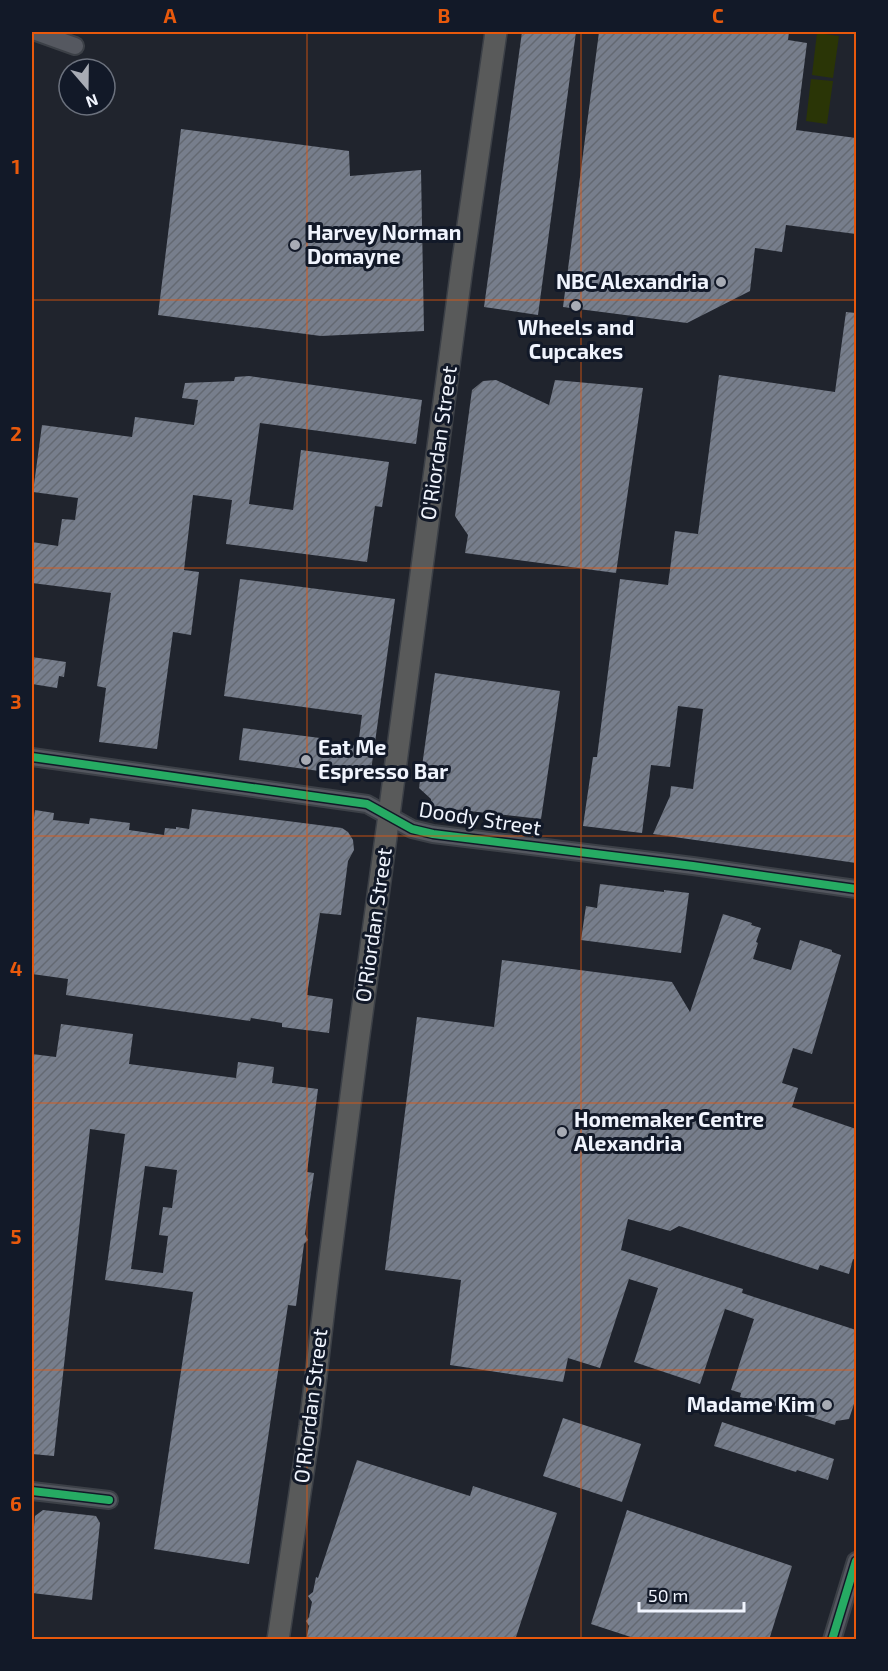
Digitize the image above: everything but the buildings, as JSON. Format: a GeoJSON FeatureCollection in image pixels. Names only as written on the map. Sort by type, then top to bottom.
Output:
{"type":"FeatureCollection","features":[{"type":"Feature","properties":{"kind":"main road","name":"O'Riordan Street"},"geometry":{"type":"LineString","coordinates":[[278,1640],[310,1426],[336,1208],[462,267],[496,32]]}},
{"type":"Feature","properties":{"kind":"street"},"geometry":{"type":"LineString","coordinates":[[36,32],[75,46]]}},
{"type":"Feature","properties":{"kind":"street","name":"Doody Street"},"geometry":{"type":"LineString","coordinates":[[32,757],[367,804],[412,829],[433,834],[856,889]]}},
{"type":"Feature","properties":{"kind":"street"},"geometry":{"type":"LineString","coordinates":[[32,1491],[109,1500]]}},
{"type":"Feature","properties":{"kind":"street"},"geometry":{"type":"LineString","coordinates":[[832,1640],[856,1561]]}},
{"type":"Feature","properties":{"kind":"green space"},"geometry":{"type":"Polygon","coordinates":[[[817,33],[839,36],[833,78],[812,75],[817,33]]]}},
{"type":"Feature","properties":{"kind":"green space"},"geometry":{"type":"Polygon","coordinates":[[[811,79],[833,81],[827,124],[806,121],[811,79]]]}},
{"type":"Feature","properties":{"kind":"cycle path"},"geometry":{"type":"LineString","coordinates":[[32,757],[367,804],[412,829],[433,834],[856,889]]}},
{"type":"Feature","properties":{"kind":"cycle path"},"geometry":{"type":"LineString","coordinates":[[32,1491],[109,1500]]}},
{"type":"Feature","properties":{"kind":"cycle path"},"geometry":{"type":"LineString","coordinates":[[832,1640],[856,1561]]}},
{"type":"Feature","properties":{"kind":"place","name":"Harvey Norman Domayne"},"geometry":{"type":"Point","coordinates":[295,245]}},
{"type":"Feature","properties":{"kind":"place","name":"NBC Alexandria"},"geometry":{"type":"Point","coordinates":[721,282]}},
{"type":"Feature","properties":{"kind":"place","name":"Wheels and Cupcakes"},"geometry":{"type":"Point","coordinates":[576,306]}},
{"type":"Feature","properties":{"kind":"place","name":"Eat Me Espresso Bar"},"geometry":{"type":"Point","coordinates":[306,760]}},
{"type":"Feature","properties":{"kind":"place","name":"Homemaker Centre Alexandria"},"geometry":{"type":"Point","coordinates":[562,1132]}},
{"type":"Feature","properties":{"kind":"place","name":"Madame Kim"},"geometry":{"type":"Point","coordinates":[827,1405]}}]}
